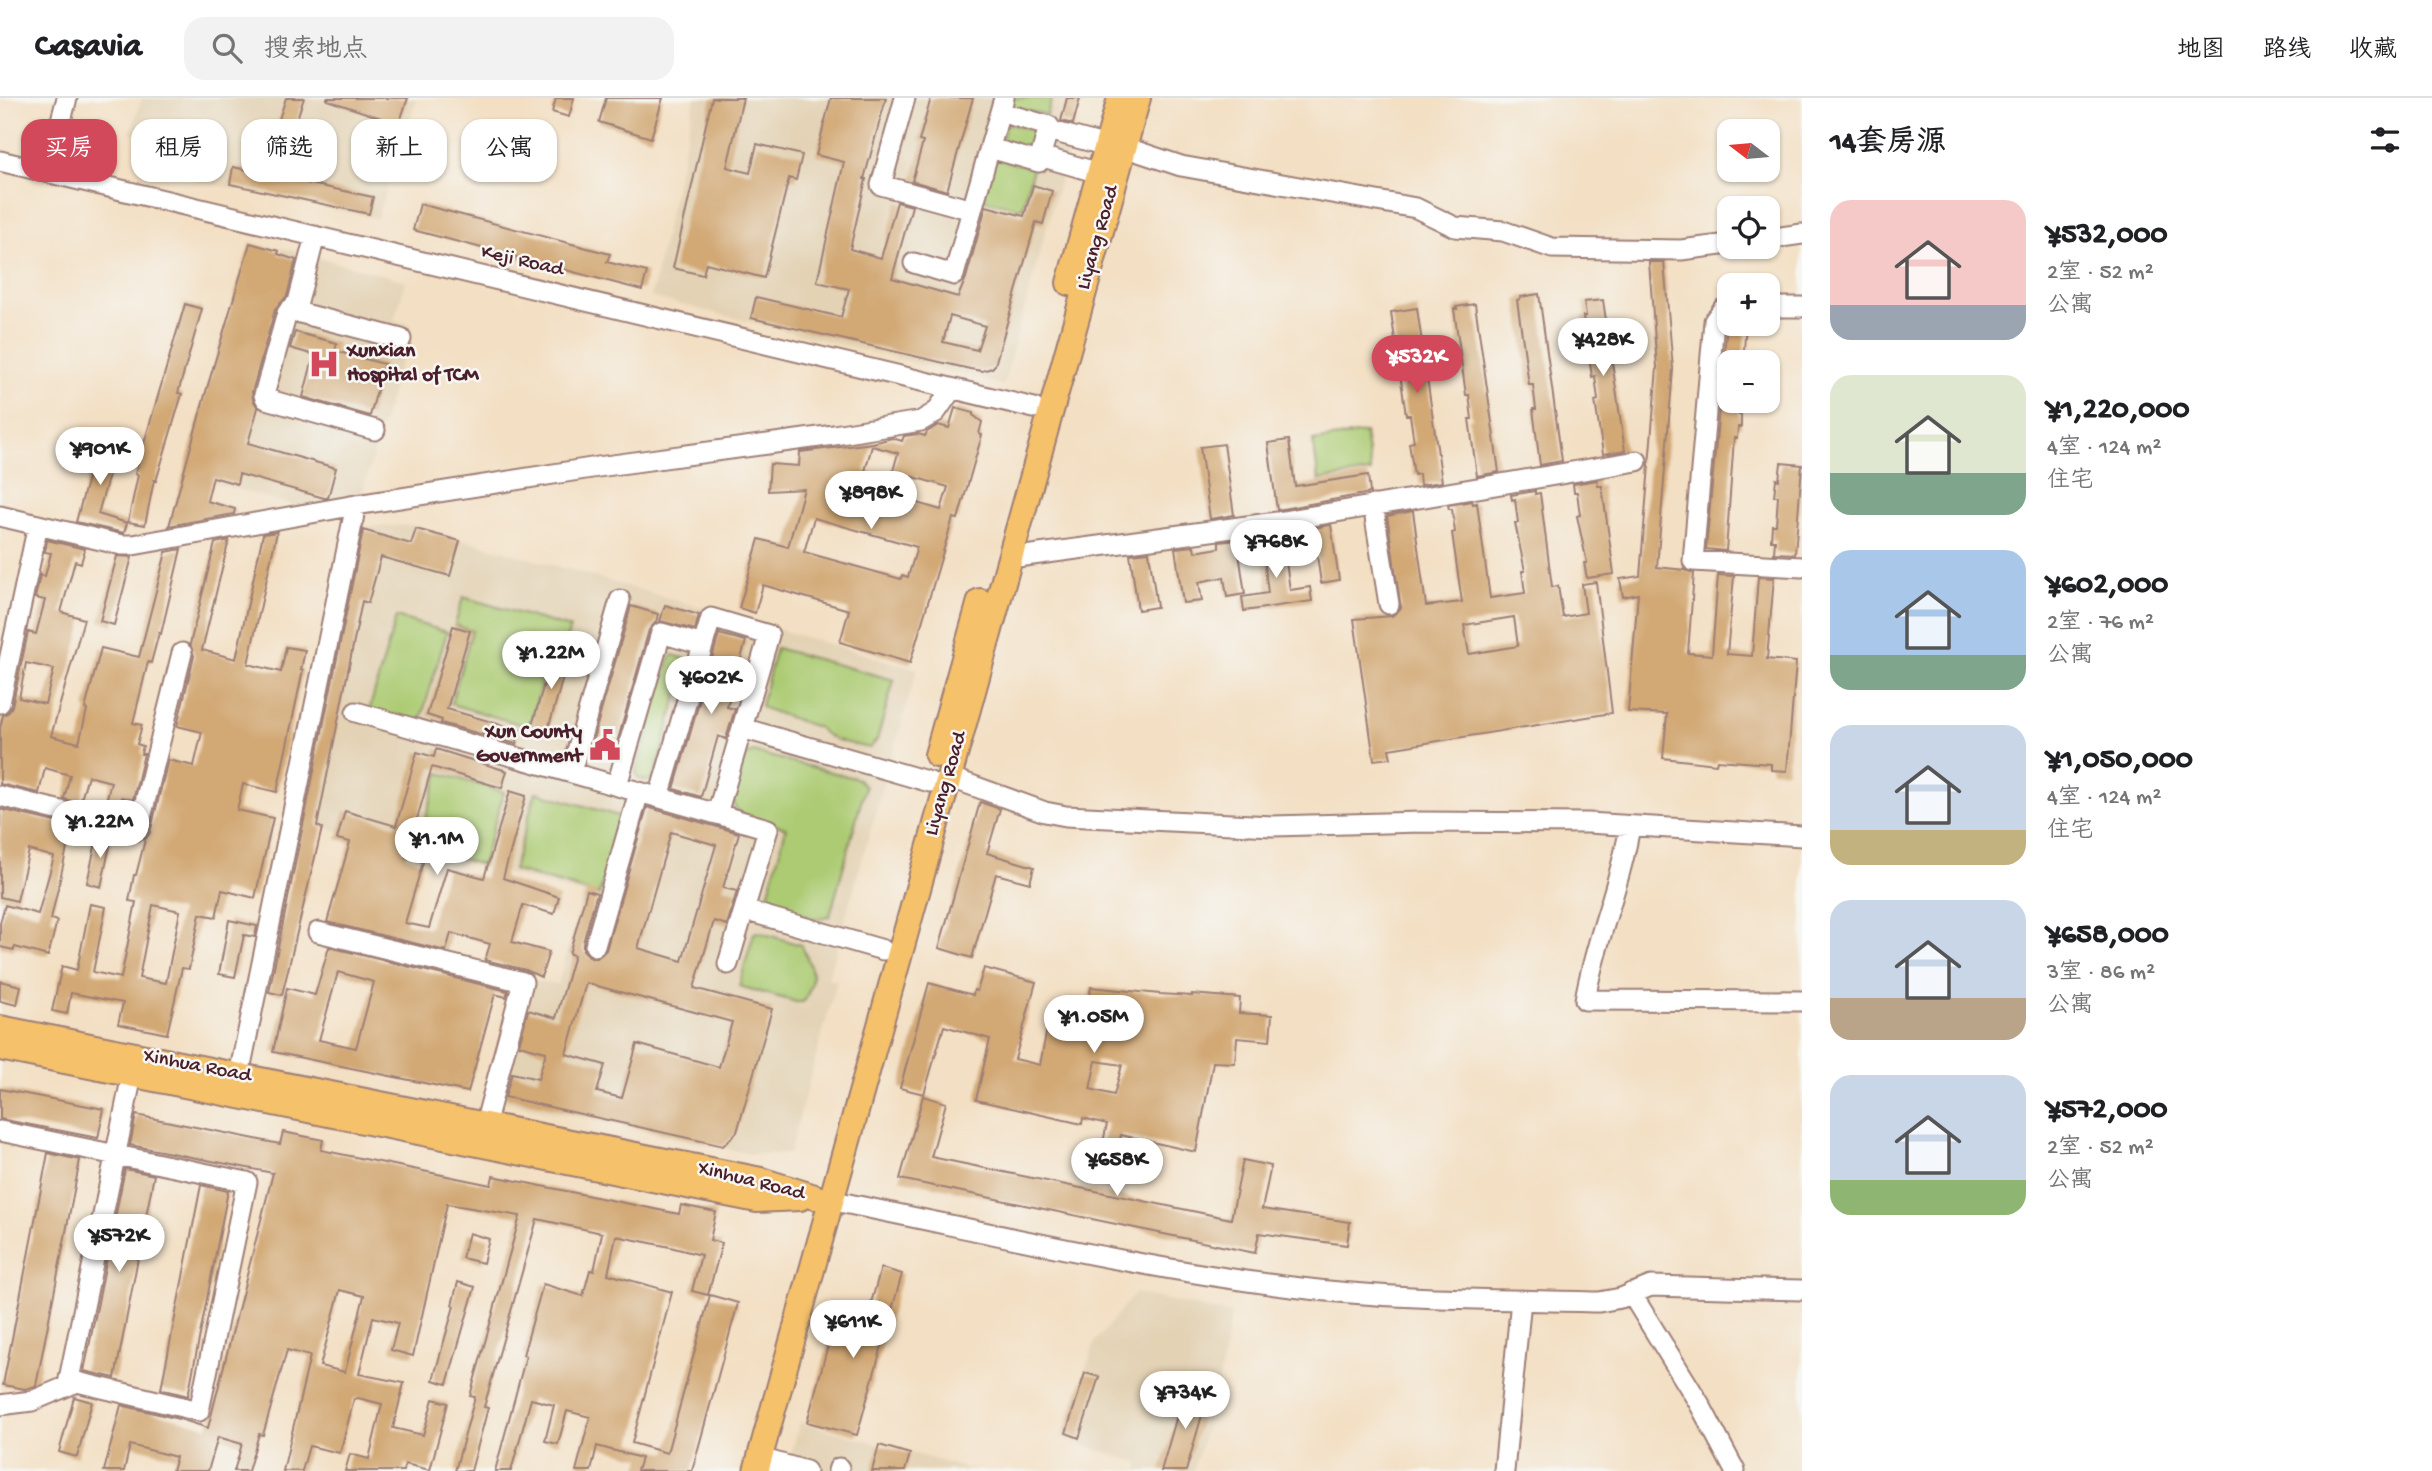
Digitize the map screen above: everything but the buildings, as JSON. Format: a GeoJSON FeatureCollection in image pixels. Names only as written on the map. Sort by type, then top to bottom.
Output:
{"type":"FeatureCollection","features":[{"type":"Feature","properties":{"kind":"main road","name":"Liyang Road"},"geometry":{"type":"LineString","coordinates":[[758,1465],[883,950],[1010,558],[1115,147],[1120,98]]}},
{"type":"Feature","properties":{"kind":"main road","name":"Liyang Road"},"geometry":{"type":"LineString","coordinates":[[739,1471],[823,1199],[939,780],[1034,408],[1100,173],[1138,98]]}},
{"type":"Feature","properties":{"kind":"main road","name":"Xinhua Road"},"geometry":{"type":"LineString","coordinates":[[0,1028],[761,1180],[823,1199]]}},
{"type":"Feature","properties":{"kind":"main road","name":"Xinhua Road"},"geometry":{"type":"LineString","coordinates":[[0,1048],[757,1200],[823,1199]]}},
{"type":"Feature","properties":{"kind":"street"},"geometry":{"type":"LineString","coordinates":[[61,119],[66,98]]}},
{"type":"Feature","properties":{"kind":"street"},"geometry":{"type":"LineString","coordinates":[[905,98],[881,185],[972,210]]}},
{"type":"Feature","properties":{"kind":"street"},"geometry":{"type":"LineString","coordinates":[[914,263],[954,275],[1001,105],[1049,126],[1039,162],[990,148]]}},
{"type":"Feature","properties":{"kind":"street"},"geometry":{"type":"LineString","coordinates":[[1048,130],[1181,166],[1416,208],[1455,227],[1503,231],[1552,248],[1681,250],[1717,246]]}},
{"type":"Feature","properties":{"kind":"street"},"geometry":{"type":"LineString","coordinates":[[1040,156],[1100,173]]}},
{"type":"Feature","properties":{"kind":"street","name":"Keji Road"},"geometry":{"type":"LineString","coordinates":[[0,161],[21,166]]}},
{"type":"Feature","properties":{"kind":"street","name":"Keji Road"},"geometry":{"type":"LineString","coordinates":[[89,182],[1034,408]]}},
{"type":"Feature","properties":{"kind":"street"},"geometry":{"type":"LineString","coordinates":[[1780,237],[1802,234]]}},
{"type":"Feature","properties":{"kind":"street"},"geometry":{"type":"LineString","coordinates":[[315,236],[298,302],[289,310],[264,395],[267,399],[374,430]]}},
{"type":"Feature","properties":{"kind":"street"},"geometry":{"type":"LineString","coordinates":[[1780,307],[1802,307]]}},
{"type":"Feature","properties":{"kind":"street"},"geometry":{"type":"LineString","coordinates":[[289,310],[401,339]]}},
{"type":"Feature","properties":{"kind":"street"},"geometry":{"type":"LineString","coordinates":[[1717,317],[1714,321],[1693,561],[1802,567]]}},
{"type":"Feature","properties":{"kind":"street"},"geometry":{"type":"LineString","coordinates":[[0,516],[122,545],[133,545],[356,505],[921,421],[936,412],[952,388]]}},
{"type":"Feature","properties":{"kind":"street"},"geometry":{"type":"LineString","coordinates":[[1010,558],[1277,522],[1637,461]]}},
{"type":"Feature","properties":{"kind":"street"},"geometry":{"type":"LineString","coordinates":[[239,1075],[356,505]]}},
{"type":"Feature","properties":{"kind":"street"},"geometry":{"type":"LineString","coordinates":[[1373,505],[1389,604]]}},
{"type":"Feature","properties":{"kind":"street"},"geometry":{"type":"LineString","coordinates":[[0,703],[38,525]]}},
{"type":"Feature","properties":{"kind":"street"},"geometry":{"type":"LineString","coordinates":[[571,772],[620,600]]}},
{"type":"Feature","properties":{"kind":"street"},"geometry":{"type":"LineString","coordinates":[[659,797],[710,618],[769,635],[717,814]]}},
{"type":"Feature","properties":{"kind":"street"},"geometry":{"type":"LineString","coordinates":[[617,785],[661,633],[703,645]]}},
{"type":"Feature","properties":{"kind":"street"},"geometry":{"type":"LineString","coordinates":[[0,796],[138,830],[182,653]]}},
{"type":"Feature","properties":{"kind":"street"},"geometry":{"type":"LineString","coordinates":[[356,712],[768,829],[728,964]]}},
{"type":"Feature","properties":{"kind":"street"},"geometry":{"type":"LineString","coordinates":[[742,728],[1066,816],[1273,825],[1588,823],[1802,836]]}},
{"type":"Feature","properties":{"kind":"street"},"geometry":{"type":"LineString","coordinates":[[594,946],[639,792]]}},
{"type":"Feature","properties":{"kind":"street"},"geometry":{"type":"LineString","coordinates":[[1630,825],[1623,863],[1591,965],[1585,1000],[1802,1002]]}},
{"type":"Feature","properties":{"kind":"street"},"geometry":{"type":"LineString","coordinates":[[744,910],[883,950]]}},
{"type":"Feature","properties":{"kind":"street"},"geometry":{"type":"LineString","coordinates":[[318,932],[523,982],[485,1125]]}},
{"type":"Feature","properties":{"kind":"street"},"geometry":{"type":"LineString","coordinates":[[68,1384],[132,1075]]}},
{"type":"Feature","properties":{"kind":"street"},"geometry":{"type":"LineString","coordinates":[[0,1131],[247,1182],[199,1411],[77,1381],[32,1401],[0,1405]]}},
{"type":"Feature","properties":{"kind":"street"},"geometry":{"type":"LineString","coordinates":[[823,1199],[1139,1262],[1289,1287],[1410,1298],[1599,1302],[1622,1298],[1651,1286],[1802,1290]]}},
{"type":"Feature","properties":{"kind":"street"},"geometry":{"type":"LineString","coordinates":[[1631,1293],[1699,1404],[1735,1471]]}},
{"type":"Feature","properties":{"kind":"street"},"geometry":{"type":"LineString","coordinates":[[1504,1471],[1521,1300]]}},
{"type":"Feature","properties":{"kind":"street"},"geometry":{"type":"LineString","coordinates":[[758,1465],[806,1471]]}},
{"type":"Feature","properties":{"kind":"shaded area"},"geometry":{"type":"Polygon","coordinates":[[[142,98],[417,98],[410,119],[351,119],[351,182],[389,182],[377,218],[201,182],[227,182],[227,119],[135,119],[142,98]]]}},
{"type":"Feature","properties":{"kind":"shaded area"},"geometry":{"type":"Polygon","coordinates":[[[695,98],[1083,98],[1003,385],[651,297],[695,98]]]}},
{"type":"Feature","properties":{"kind":"shaded area","name":"Xunxian Hospital of TCM"},"geometry":{"type":"Polygon","coordinates":[[[282,248],[406,281],[394,320],[411,325],[361,497],[300,507],[198,478],[236,408],[282,248]]]}},
{"type":"Feature","properties":{"kind":"shaded area","name":"Xun County Government"},"geometry":{"type":"Polygon","coordinates":[[[413,525],[917,669],[828,978],[837,981],[789,1154],[751,1154],[497,1100],[528,980],[558,984],[583,894],[299,821],[356,527],[413,525]]]}},
{"type":"Feature","properties":{"kind":"shaded area"},"geometry":{"type":"Polygon","coordinates":[[[1135,1293],[1231,1314],[1217,1392],[1193,1471],[1138,1471],[1140,1463],[1061,1438],[1095,1342],[1135,1293]]]}},
{"type":"Feature","properties":{"kind":"shaded area"},"geometry":{"type":"Polygon","coordinates":[[[800,1422],[976,1471],[787,1471],[800,1422]]]}},
{"type":"Feature","properties":{"kind":"green space"},"geometry":{"type":"Polygon","coordinates":[[[1010,98],[1052,98],[1047,115],[1010,107],[1010,98]]]}},
{"type":"Feature","properties":{"kind":"green space"},"geometry":{"type":"Polygon","coordinates":[[[1006,123],[1040,132],[1037,151],[1001,143],[1006,123]]]}},
{"type":"Feature","properties":{"kind":"green space"},"geometry":{"type":"Polygon","coordinates":[[[993,158],[1033,168],[1023,206],[1019,208],[985,200],[983,196],[993,158]]]}},
{"type":"Feature","properties":{"kind":"green space"},"geometry":{"type":"Polygon","coordinates":[[[1365,433],[1371,472],[1319,480],[1313,441],[1365,433]]]}},
{"type":"Feature","properties":{"kind":"green space"},"geometry":{"type":"Polygon","coordinates":[[[463,597],[570,628],[563,650],[552,647],[529,727],[451,704],[472,631],[455,625],[463,597]]]}},
{"type":"Feature","properties":{"kind":"green space"},"geometry":{"type":"Polygon","coordinates":[[[396,617],[447,632],[419,726],[369,711],[396,617]]]}},
{"type":"Feature","properties":{"kind":"green space"},"geometry":{"type":"Polygon","coordinates":[[[776,648],[894,680],[877,740],[870,748],[835,739],[819,728],[763,708],[761,705],[776,648]]]}},
{"type":"Feature","properties":{"kind":"green space"},"geometry":{"type":"Polygon","coordinates":[[[673,655],[684,658],[686,665],[654,777],[648,781],[639,779],[636,772],[669,660],[673,655]]]}},
{"type":"Feature","properties":{"kind":"green space"},"geometry":{"type":"Polygon","coordinates":[[[753,752],[858,779],[865,787],[830,916],[815,919],[770,906],[768,895],[786,828],[752,818],[736,809],[734,791],[743,757],[753,752]]]}},
{"type":"Feature","properties":{"kind":"green space"},"geometry":{"type":"Polygon","coordinates":[[[439,773],[504,792],[482,865],[417,846],[439,773]]]}},
{"type":"Feature","properties":{"kind":"green space"},"geometry":{"type":"Polygon","coordinates":[[[536,792],[622,817],[599,895],[513,870],[536,792]]]}},
{"type":"Feature","properties":{"kind":"green space"},"geometry":{"type":"Polygon","coordinates":[[[754,933],[801,945],[812,973],[811,987],[803,1002],[739,986],[754,933]]]}},
{"type":"Feature","properties":{"kind":"place","name":"Xunxian Hospital of TCM"},"geometry":{"type":"Point","coordinates":[324,364]}},
{"type":"Feature","properties":{"kind":"place","name":"Xun County Government"},"geometry":{"type":"Point","coordinates":[605,745]}}]}
